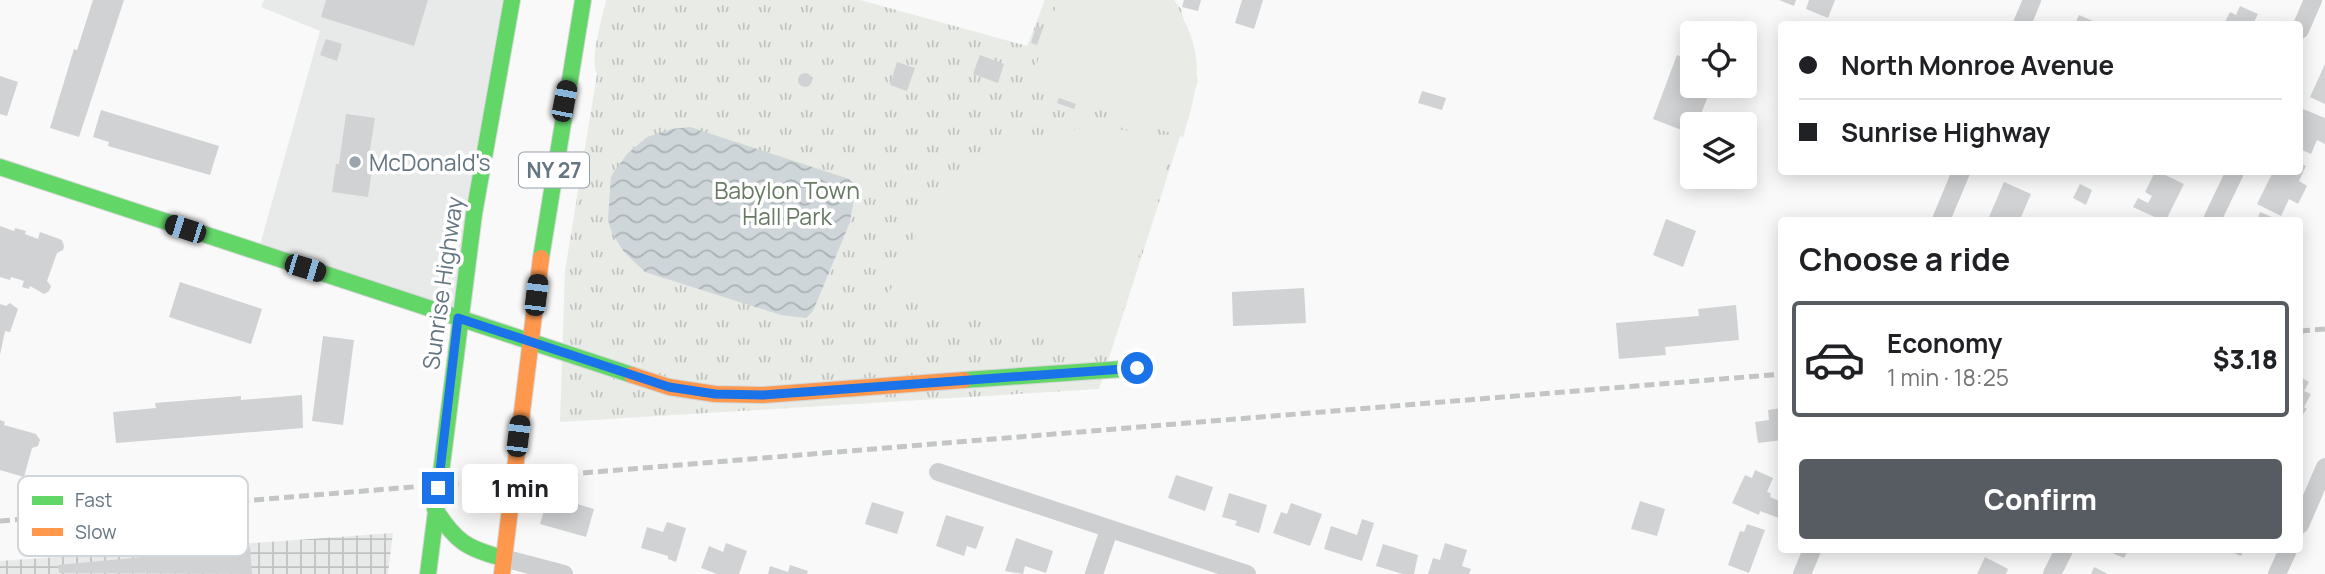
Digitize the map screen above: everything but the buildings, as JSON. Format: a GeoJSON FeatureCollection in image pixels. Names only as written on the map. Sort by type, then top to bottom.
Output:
{"type":"FeatureCollection","features":[{"type":"Feature","properties":{"kind":"main road","name":"Sunrise Highway"},"geometry":{"type":"LineString","coordinates":[[428,574],[458,318],[481,169],[512,0]]}},
{"type":"Feature","properties":{"kind":"main road","name":"NY 27"},"geometry":{"type":"LineString","coordinates":[[502,566],[558,141],[583,0]]}},
{"type":"Feature","properties":{"kind":"main road"},"geometry":{"type":"LineString","coordinates":[[0,167],[669,387],[738,396],[1137,368]]}},
{"type":"Feature","properties":{"kind":"main road"},"geometry":{"type":"LineString","coordinates":[[435,509],[449,532],[460,543],[502,566]]}},
{"type":"Feature","properties":{"kind":"street"},"geometry":{"type":"LineString","coordinates":[[2023,21],[2032,0]]}},
{"type":"Feature","properties":{"kind":"street"},"geometry":{"type":"LineString","coordinates":[[2303,23],[2313,0]]}},
{"type":"Feature","properties":{"kind":"street"},"geometry":{"type":"LineString","coordinates":[[1942,217],[1960,175]]}},
{"type":"Feature","properties":{"kind":"street"},"geometry":{"type":"LineString","coordinates":[[2213,217],[2234,175]]}},
{"type":"Feature","properties":{"kind":"street"},"geometry":{"type":"LineString","coordinates":[[2303,515],[2325,467]]}},
{"type":"Feature","properties":{"kind":"street"},"geometry":{"type":"LineString","coordinates":[[937,472],[1247,574]]}},
{"type":"Feature","properties":{"kind":"street"},"geometry":{"type":"LineString","coordinates":[[1094,574],[1109,530]]}},
{"type":"Feature","properties":{"kind":"street"},"geometry":{"type":"LineString","coordinates":[[1802,574],[1811,553]]}},
{"type":"Feature","properties":{"kind":"street"},"geometry":{"type":"LineString","coordinates":[[2052,574],[2062,553]]}},
{"type":"Feature","properties":{"kind":"street"},"geometry":{"type":"LineString","coordinates":[[2277,574],[2287,553]]}},
{"type":"Feature","properties":{"kind":"street"},"geometry":{"type":"LineString","coordinates":[[502,566],[564,574]]}},
{"type":"Feature","properties":{"kind":"shaded area"},"geometry":{"type":"Polygon","coordinates":[[[264,0],[512,0],[459,318],[258,252],[320,31],[261,7],[264,0]]]}},
{"type":"Feature","properties":{"kind":"shaded area"},"geometry":{"type":"Polygon","coordinates":[[[393,533],[388,574],[0,574],[0,561],[70,556],[248,556],[248,543],[393,533]]]}},
{"type":"Feature","properties":{"kind":"green space","name":"Babylon Town Hall Park"},"geometry":{"type":"Polygon","coordinates":[[[606,0],[860,0],[1027,46],[1045,0],[1174,0],[1181,9],[1198,81],[1099,389],[560,422],[565,271],[597,74],[596,48],[606,0]]]}},
{"type":"Feature","properties":{"kind":"green space"},"geometry":{"type":"Polygon","coordinates":[[[1058,0],[1172,0],[1190,35],[1197,67],[1193,99],[1183,137],[1029,87],[1058,0]]]}},
{"type":"Feature","properties":{"kind":"green space"},"geometry":{"type":"Polygon","coordinates":[[[1092,125],[1175,138],[1111,346],[1102,353],[888,295],[930,206],[999,150],[1092,125]]]}},
{"type":"Feature","properties":{"kind":"water"},"geometry":{"type":"Polygon","coordinates":[[[690,127],[849,179],[856,186],[850,222],[813,311],[806,318],[781,315],[645,272],[624,252],[612,233],[608,220],[611,176],[627,154],[647,137],[672,129],[690,127]]]}},
{"type":"Feature","properties":{"kind":"railway"},"geometry":{"type":"LineString","coordinates":[[2303,331],[2325,329]]}},
{"type":"Feature","properties":{"kind":"railway"},"geometry":{"type":"LineString","coordinates":[[248,501],[1778,374]]}},
{"type":"Feature","properties":{"kind":"railway"},"geometry":{"type":"LineString","coordinates":[[0,521],[18,520]]}},
{"type":"Feature","properties":{"kind":"traffic: fast"},"geometry":{"type":"LineString","coordinates":[[428,574],[474,214],[512,0]]}},
{"type":"Feature","properties":{"kind":"traffic: fast"},"geometry":{"type":"LineString","coordinates":[[541,258],[583,0]]}},
{"type":"Feature","properties":{"kind":"traffic: fast"},"geometry":{"type":"LineString","coordinates":[[0,167],[632,375]]}},
{"type":"Feature","properties":{"kind":"traffic: fast"},"geometry":{"type":"LineString","coordinates":[[964,380],[1137,368]]}},
{"type":"Feature","properties":{"kind":"traffic: fast"},"geometry":{"type":"LineString","coordinates":[[435,509],[449,529],[463,542],[503,558]]}},
{"type":"Feature","properties":{"kind":"traffic: slow"},"geometry":{"type":"LineString","coordinates":[[502,574],[541,258]]}},
{"type":"Feature","properties":{"kind":"traffic: slow"},"geometry":{"type":"LineString","coordinates":[[632,375],[669,387],[715,394],[763,395],[964,380]]}},
{"type":"Feature","properties":{"kind":"place","name":"McDonald's"},"geometry":{"type":"Point","coordinates":[355,162]}},
{"type":"Feature","properties":{"kind":"route"},"geometry":{"type":"LineString","coordinates":[[438,488],[458,318],[582,357],[647,381],[669,387],[738,396],[1137,368]]}}]}
